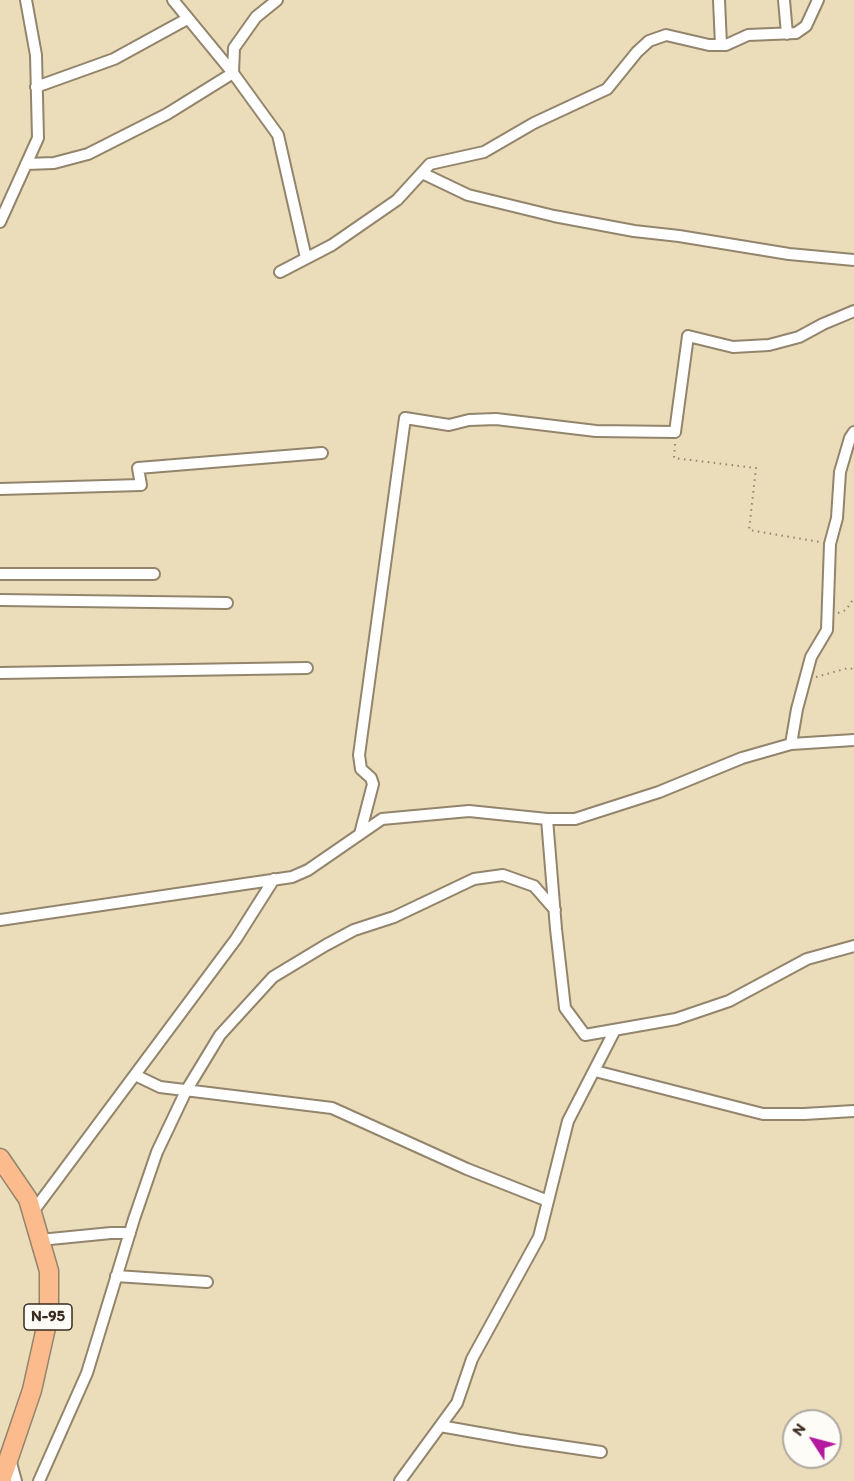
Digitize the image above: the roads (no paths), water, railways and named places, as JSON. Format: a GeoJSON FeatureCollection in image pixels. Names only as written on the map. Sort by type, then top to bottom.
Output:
{"type":"FeatureCollection","features":[{"type":"Feature","properties":{"kind":"highway","name":"N-95"},"geometry":{"type":"LineString","coordinates":[[0,1158],[28,1199],[50,1271],[49,1314],[32,1390],[1,1481]]}},
{"type":"Feature","properties":{"kind":"street"},"geometry":{"type":"LineString","coordinates":[[0,222],[38,138],[36,55],[26,0]]}},
{"type":"Feature","properties":{"kind":"street"},"geometry":{"type":"LineString","coordinates":[[173,0],[233,73],[278,135],[306,258]]}},
{"type":"Feature","properties":{"kind":"street"},"geometry":{"type":"LineString","coordinates":[[233,73],[234,48],[256,17],[277,0]]}},
{"type":"Feature","properties":{"kind":"street"},"geometry":{"type":"LineString","coordinates":[[719,0],[721,45]]}},
{"type":"Feature","properties":{"kind":"street"},"geometry":{"type":"LineString","coordinates":[[784,0],[787,34]]}},
{"type":"Feature","properties":{"kind":"street"},"geometry":{"type":"LineString","coordinates":[[280,272],[332,245],[397,200],[430,164],[484,152],[534,123],[607,89],[649,41],[659,36],[676,36],[709,45],[726,45],[748,35],[796,33],[806,26],[818,0]]}},
{"type":"Feature","properties":{"kind":"street"},"geometry":{"type":"LineString","coordinates":[[36,87],[114,59],[187,19]]}},
{"type":"Feature","properties":{"kind":"street"},"geometry":{"type":"LineString","coordinates":[[26,164],[54,163],[88,154],[167,114],[233,73]]}},
{"type":"Feature","properties":{"kind":"street"},"geometry":{"type":"LineString","coordinates":[[422,173],[468,195],[554,216],[634,231],[789,254],[854,260]]}},
{"type":"Feature","properties":{"kind":"street"},"geometry":{"type":"LineString","coordinates":[[360,834],[373,784],[371,778],[362,769],[359,754],[405,418],[449,425],[469,420],[496,419],[596,431],[675,432],[688,336],[733,347],[769,345],[800,337],[854,311]]}},
{"type":"Feature","properties":{"kind":"street"},"geometry":{"type":"LineString","coordinates":[[791,744],[812,657],[827,630],[830,544],[837,518],[840,472],[854,432]]}},
{"type":"Feature","properties":{"kind":"street"},"geometry":{"type":"LineString","coordinates":[[0,489],[141,485],[138,468],[322,453]]}},
{"type":"Feature","properties":{"kind":"street"},"geometry":{"type":"LineString","coordinates":[[0,574],[154,574]]}},
{"type":"Feature","properties":{"kind":"street"},"geometry":{"type":"LineString","coordinates":[[0,600],[227,603]]}},
{"type":"Feature","properties":{"kind":"street"},"geometry":{"type":"LineString","coordinates":[[0,673],[307,668]]}},
{"type":"Feature","properties":{"kind":"street"},"geometry":{"type":"LineString","coordinates":[[0,920],[292,877],[308,870],[382,819],[469,811],[547,819],[575,819],[659,792],[742,758],[791,744],[854,740]]}},
{"type":"Feature","properties":{"kind":"street"},"geometry":{"type":"LineString","coordinates":[[547,819],[566,1008],[585,1035],[676,1019],[729,1001],[807,959],[854,946]]}},
{"type":"Feature","properties":{"kind":"street"},"geometry":{"type":"LineString","coordinates":[[39,1481],[87,1373],[116,1276],[158,1152],[186,1091],[220,1035],[273,977],[354,930],[394,917],[474,879],[504,875],[534,886],[555,910]]}},
{"type":"Feature","properties":{"kind":"street"},"geometry":{"type":"LineString","coordinates":[[32,1213],[236,939],[274,879]]}},
{"type":"Feature","properties":{"kind":"street"},"geometry":{"type":"LineString","coordinates":[[400,1481],[458,1403],[472,1359],[539,1236],[568,1121],[615,1030]]}},
{"type":"Feature","properties":{"kind":"street"},"geometry":{"type":"LineString","coordinates":[[595,1071],[763,1114],[854,1111]]}},
{"type":"Feature","properties":{"kind":"street"},"geometry":{"type":"LineString","coordinates":[[135,1075],[160,1087],[332,1108],[467,1169],[548,1201]]}},
{"type":"Feature","properties":{"kind":"street"},"geometry":{"type":"LineString","coordinates":[[40,1240],[130,1233]]}},
{"type":"Feature","properties":{"kind":"street"},"geometry":{"type":"LineString","coordinates":[[116,1276],[207,1282]]}},
{"type":"Feature","properties":{"kind":"street"},"geometry":{"type":"LineString","coordinates":[[440,1426],[601,1452]]}},
{"type":"Feature","properties":{"kind":"street"},"geometry":{"type":"LineString","coordinates":[[9,1456],[16,1481]]}}]}
